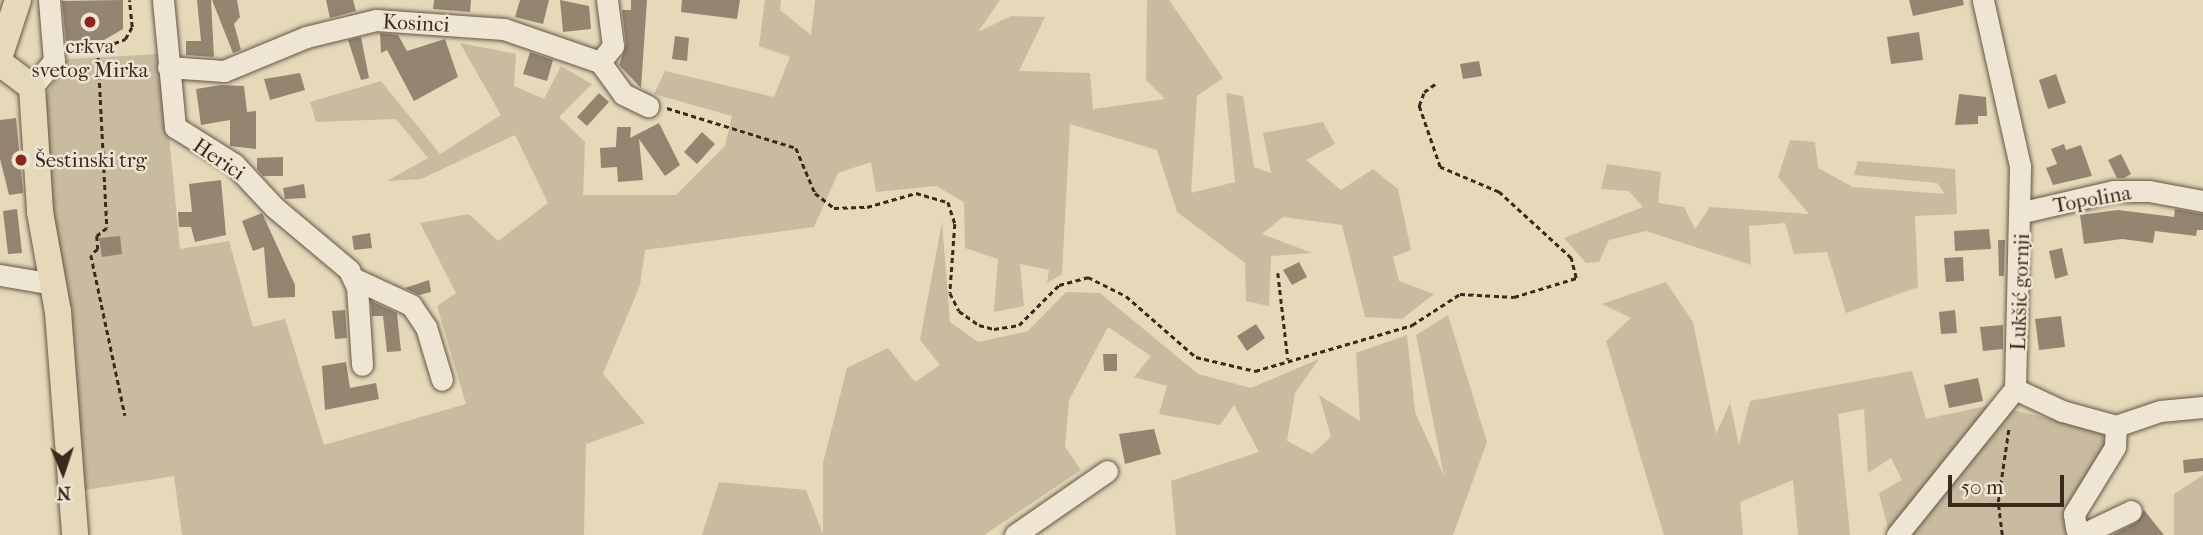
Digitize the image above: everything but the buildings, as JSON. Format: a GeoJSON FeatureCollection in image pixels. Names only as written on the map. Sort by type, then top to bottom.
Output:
{"type":"FeatureCollection","features":[{"type":"Feature","properties":{"kind":"main road"},"geometry":{"type":"LineString","coordinates":[[0,55],[14,7]]}},
{"type":"Feature","properties":{"kind":"main road"},"geometry":{"type":"LineString","coordinates":[[0,63],[32,87],[40,212],[54,284],[75,535]]}},
{"type":"Feature","properties":{"kind":"street"},"geometry":{"type":"LineString","coordinates":[[32,87],[50,70],[55,53],[46,19],[48,0]]}},
{"type":"Feature","properties":{"kind":"street","name":"Herici"},"geometry":{"type":"LineString","coordinates":[[163,0],[172,119],[181,134],[234,164],[355,279],[411,305],[426,327],[442,380]]}},
{"type":"Feature","properties":{"kind":"street"},"geometry":{"type":"LineString","coordinates":[[607,0],[613,46],[612,54],[600,62],[623,94],[648,106]]}},
{"type":"Feature","properties":{"kind":"street","name":"Lukšić gornji"},"geometry":{"type":"LineString","coordinates":[[1983,0],[2019,147],[2023,212],[2015,390]]}},
{"type":"Feature","properties":{"kind":"street","name":"Kosinci"},"geometry":{"type":"LineString","coordinates":[[168,67],[224,71],[306,37],[376,20],[504,29],[600,62]]}},
{"type":"Feature","properties":{"kind":"street","name":"Topolina"},"geometry":{"type":"LineString","coordinates":[[2023,212],[2115,191],[2150,191],[2203,201]]}},
{"type":"Feature","properties":{"kind":"street"},"geometry":{"type":"LineString","coordinates":[[0,275],[54,284]]}},
{"type":"Feature","properties":{"kind":"street"},"geometry":{"type":"LineString","coordinates":[[355,279],[362,365]]}},
{"type":"Feature","properties":{"kind":"street"},"geometry":{"type":"LineString","coordinates":[[1897,535],[2015,390],[2053,408],[2116,426],[2160,411],[2203,407]]}},
{"type":"Feature","properties":{"kind":"street"},"geometry":{"type":"LineString","coordinates":[[2116,426],[2115,447],[2074,514],[2076,528],[2083,534],[2131,511]]}},
{"type":"Feature","properties":{"kind":"street"},"geometry":{"type":"LineString","coordinates":[[1015,535],[1107,471]]}},
{"type":"Feature","properties":{"kind":"path"},"geometry":{"type":"LineString","coordinates":[[55,53],[99,49],[125,39],[132,27],[128,0]]}},
{"type":"Feature","properties":{"kind":"path"},"geometry":{"type":"LineString","coordinates":[[99,49],[107,228],[97,236],[99,248],[92,255],[125,415]]}},
{"type":"Feature","properties":{"kind":"path"},"geometry":{"type":"LineString","coordinates":[[648,106],[700,115],[796,148],[816,193],[835,208],[867,207],[916,193],[948,202],[955,224],[950,293],[959,311],[979,325],[994,329],[1019,325],[1059,285],[1088,277],[1126,296],[1196,357],[1246,371],[1412,325],[1460,294],[1514,297],[1576,278],[1571,258],[1499,192],[1440,167],[1419,106],[1423,92],[1434,83]]}},
{"type":"Feature","properties":{"kind":"path"},"geometry":{"type":"LineString","coordinates":[[1279,273],[1288,359]]}},
{"type":"Feature","properties":{"kind":"path"},"geometry":{"type":"LineString","coordinates":[[2002,535],[1998,502],[2015,390]]}},
{"type":"Feature","properties":{"kind":"shaded area"},"geometry":{"type":"Polygon","coordinates":[[[765,0],[781,0],[780,10],[811,35],[815,0],[1000,0],[978,32],[1011,16],[1045,17],[1019,71],[1090,73],[1093,109],[1165,99],[1146,80],[1147,0],[1169,0],[1223,78],[1197,96],[1191,193],[1235,182],[1226,93],[1243,96],[1254,167],[1271,173],[1263,133],[1323,122],[1335,144],[1306,160],[1341,190],[1373,169],[1398,189],[1411,250],[1393,257],[1399,281],[1434,294],[1402,319],[1365,317],[1342,225],[1283,217],[1262,234],[1312,253],[1271,256],[1269,306],[1246,301],[1245,263],[1177,212],[1157,150],[1070,124],[1062,274],[1047,283],[1049,270],[1020,264],[1024,306],[994,312],[998,259],[965,248],[964,202],[936,186],[876,192],[871,162],[838,173],[814,227],[645,250],[640,285],[603,374],[645,423],[586,444],[584,535],[182,535],[174,476],[85,490],[49,237],[45,97],[67,59],[161,54],[180,249],[229,241],[253,327],[285,319],[324,445],[466,404],[437,306],[456,293],[420,223],[469,214],[498,241],[548,203],[515,135],[421,179],[387,181],[428,158],[396,119],[316,122],[310,102],[381,81],[440,154],[501,115],[460,43],[516,54],[514,86],[544,99],[561,66],[592,84],[559,117],[585,142],[583,195],[676,195],[725,146],[732,116],[654,94],[665,71],[774,97],[790,57],[759,46],[765,0]]]}},
{"type":"Feature","properties":{"kind":"shaded area"},"geometry":{"type":"Polygon","coordinates":[[[1790,140],[1815,142],[1818,168],[1853,187],[1945,194],[1937,183],[1854,175],[1858,161],[1955,169],[1957,214],[1915,216],[1918,287],[1846,313],[1827,252],[1794,254],[1785,223],[1749,226],[1751,265],[1646,231],[1609,240],[1599,262],[1586,263],[1564,238],[1643,207],[1629,191],[1601,189],[1607,164],[1661,172],[1658,203],[1684,207],[1695,229],[1710,207],[1809,214],[1778,177],[1790,140]]]}},
{"type":"Feature","properties":{"kind":"shaded area"},"geometry":{"type":"Polygon","coordinates":[[[942,222],[950,322],[978,342],[1028,331],[1066,292],[1100,293],[1198,374],[1251,388],[1319,359],[1295,393],[1287,441],[1312,454],[1331,437],[1319,395],[1360,421],[1356,353],[1407,335],[1415,412],[1444,476],[1416,335],[1448,315],[1487,442],[1453,535],[1176,535],[1171,481],[1259,452],[1234,405],[1220,425],[1159,414],[1167,386],[1134,377],[1151,356],[1108,327],[1069,400],[1065,447],[1081,470],[984,535],[702,535],[719,482],[806,490],[823,534],[823,463],[847,368],[888,348],[915,382],[940,365],[920,340],[942,222]]]}},
{"type":"Feature","properties":{"kind":"shaded area"},"geometry":{"type":"Polygon","coordinates":[[[1666,282],[1693,322],[1716,434],[1730,403],[1739,445],[1750,401],[1912,371],[1926,419],[2000,403],[1889,533],[1879,493],[1902,480],[1891,458],[1868,473],[1864,409],[1838,414],[1850,535],[1798,535],[1793,480],[1740,502],[1743,535],[1664,535],[1606,341],[1631,318],[1602,304],[1666,282]]]}},
{"type":"Feature","properties":{"kind":"shaded area"},"geometry":{"type":"Polygon","coordinates":[[[2012,410],[2101,430],[2110,462],[2071,535],[1900,535],[2012,410]]]}},
{"type":"Feature","properties":{"kind":"shaded area"},"geometry":{"type":"Polygon","coordinates":[[[2203,475],[2203,535],[2174,535],[2174,494],[2203,475]]]}},
{"type":"Feature","properties":{"kind":"place","name":"crkva svetog Mirka"},"geometry":{"type":"Point","coordinates":[90,22]}},
{"type":"Feature","properties":{"kind":"place","name":"Šestinski trg"},"geometry":{"type":"Point","coordinates":[21,160]}}]}
